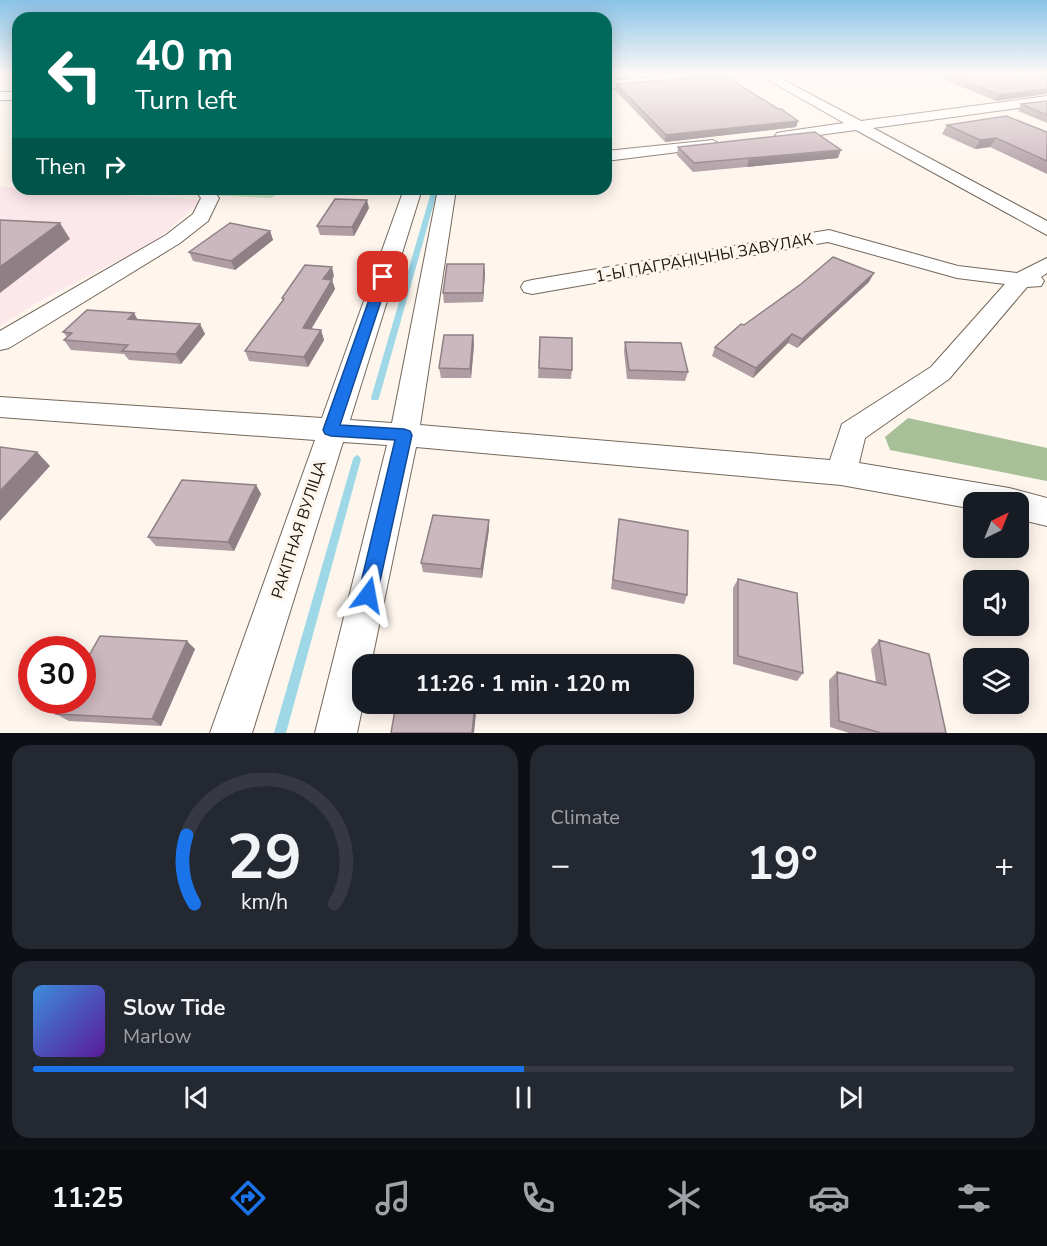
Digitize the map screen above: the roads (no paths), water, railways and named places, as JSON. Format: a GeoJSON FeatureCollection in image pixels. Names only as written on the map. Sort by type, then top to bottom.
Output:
{"type":"FeatureCollection","features":[{"type":"Feature","properties":{"kind":"street"},"geometry":{"type":"LineString","coordinates":[[828,109],[1047,229]]}},
{"type":"Feature","properties":{"kind":"street"},"geometry":{"type":"LineString","coordinates":[[768,138],[984,109]]}},
{"type":"Feature","properties":{"kind":"street"},"geometry":{"type":"LineString","coordinates":[[612,155],[734,142]]}},
{"type":"Feature","properties":{"kind":"street"},"geometry":{"type":"LineString","coordinates":[[0,342],[173,239],[201,217],[210,198],[208,195]]}},
{"type":"Feature","properties":{"kind":"street","name":"РАКІТНАЯ ВУЛІЦА"},"geometry":{"type":"LineString","coordinates":[[231,733],[411,195]]}},
{"type":"Feature","properties":{"kind":"street"},"geometry":{"type":"LineString","coordinates":[[336,733],[404,435],[446,195]]}},
{"type":"Feature","properties":{"kind":"street","name":"1-Ы ПАГРАНІЧНЫ ЗАВУЛАК"},"geometry":{"type":"LineString","coordinates":[[532,287],[829,236],[957,272],[1047,282]]}},
{"type":"Feature","properties":{"kind":"street"},"geometry":{"type":"LineString","coordinates":[[841,473],[852,432],[940,373],[1021,280],[1047,264]]}},
{"type":"Feature","properties":{"kind":"street"},"geometry":{"type":"LineString","coordinates":[[0,407],[404,435],[841,473],[963,494]]}},
{"type":"Feature","properties":{"kind":"street"},"geometry":{"type":"LineString","coordinates":[[1029,508],[1047,512]]}},
{"type":"Feature","properties":{"kind":"waterway"},"geometry":{"type":"LineString","coordinates":[[375,398],[433,195]]}},
{"type":"Feature","properties":{"kind":"waterway"},"geometry":{"type":"LineString","coordinates":[[280,733],[357,459]]}}]}
